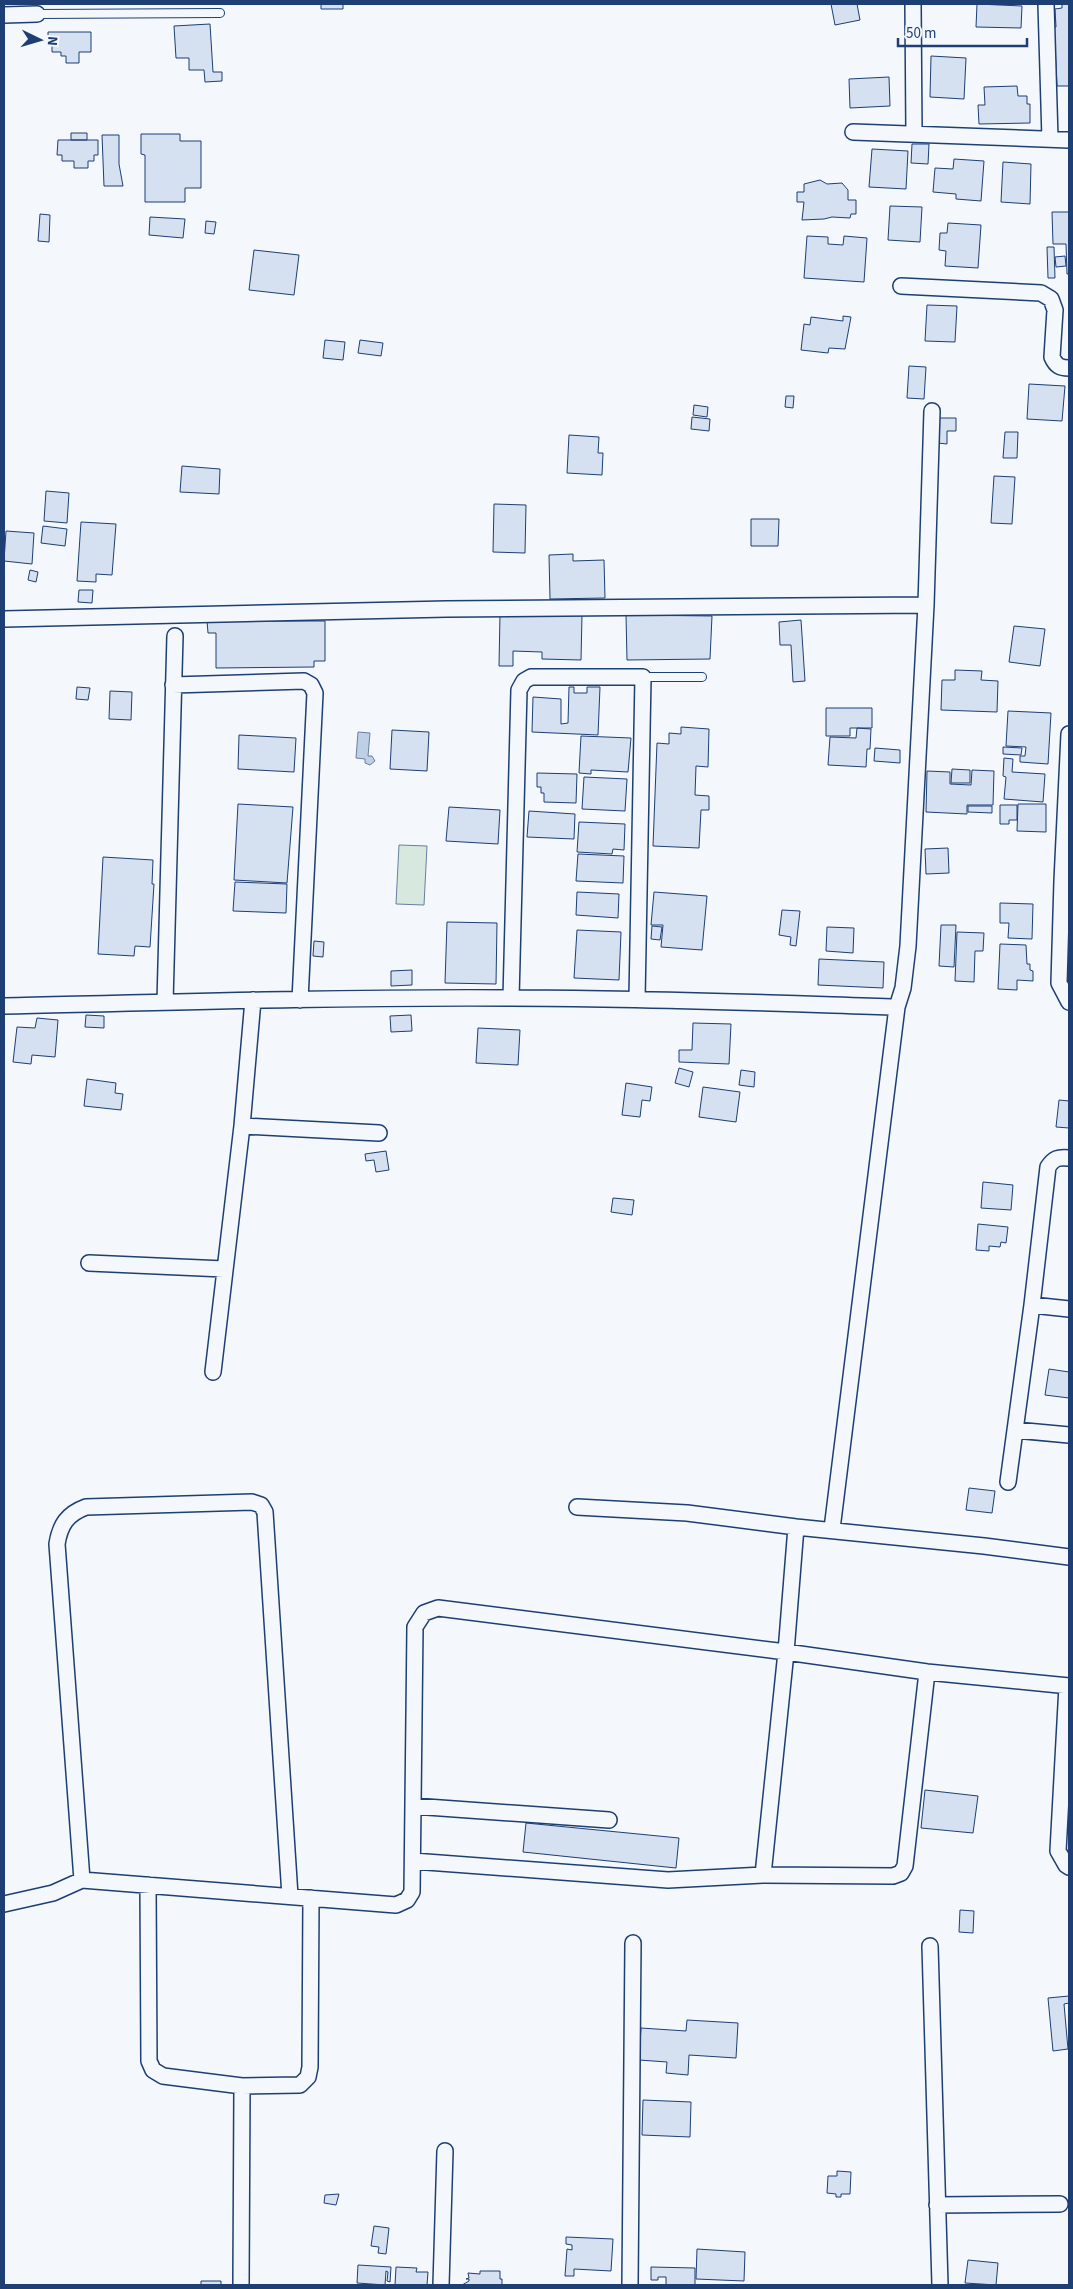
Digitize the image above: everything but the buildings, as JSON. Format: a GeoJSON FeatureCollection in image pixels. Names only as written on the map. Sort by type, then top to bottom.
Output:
{"type":"FeatureCollection","features":[{"type":"Feature","properties":{"kind":"street"},"geometry":{"type":"LineString","coordinates":[[912,4],[914,134]]}},
{"type":"Feature","properties":{"kind":"street"},"geometry":{"type":"LineString","coordinates":[[1046,4],[1050,139]]}},
{"type":"Feature","properties":{"kind":"street"},"geometry":{"type":"LineString","coordinates":[[4,15],[37,14]]}},
{"type":"Feature","properties":{"kind":"street"},"geometry":{"type":"LineString","coordinates":[[853,132],[1069,140]]}},
{"type":"Feature","properties":{"kind":"street"},"geometry":{"type":"LineString","coordinates":[[901,286],[1042,293],[1051,299],[1055,310],[1052,357],[1055,364],[1060,368],[1069,368]]}},
{"type":"Feature","properties":{"kind":"street"},"geometry":{"type":"LineString","coordinates":[[832,1529],[897,1007],[903,988],[908,946],[926,605],[932,411]]}},
{"type":"Feature","properties":{"kind":"street"},"geometry":{"type":"LineString","coordinates":[[4,619],[447,608],[926,605]]}},
{"type":"Feature","properties":{"kind":"street"},"geometry":{"type":"LineString","coordinates":[[165,1002],[174,636]]}},
{"type":"Feature","properties":{"kind":"street"},"geometry":{"type":"LineString","coordinates":[[511,998],[520,690],[524,682],[531,677],[643,677],[637,999]]}},
{"type":"Feature","properties":{"kind":"street"},"geometry":{"type":"LineString","coordinates":[[173,685],[304,681],[311,685],[315,692],[300,1000]]}},
{"type":"Feature","properties":{"kind":"street"},"geometry":{"type":"LineString","coordinates":[[1069,734],[1065,881],[1059,984],[1069,1002]]}},
{"type":"Feature","properties":{"kind":"street"},"geometry":{"type":"LineString","coordinates":[[4,1006],[253,1000],[511,998],[637,999],[897,1007]]}},
{"type":"Feature","properties":{"kind":"street"},"geometry":{"type":"LineString","coordinates":[[213,1372],[242,1126],[253,1000]]}},
{"type":"Feature","properties":{"kind":"street"},"geometry":{"type":"LineString","coordinates":[[242,1126],[378,1133]]}},
{"type":"Feature","properties":{"kind":"street"},"geometry":{"type":"LineString","coordinates":[[1008,1482],[1032,1305],[1048,1167],[1053,1160],[1059,1157],[1069,1158]]}},
{"type":"Feature","properties":{"kind":"street"},"geometry":{"type":"LineString","coordinates":[[89,1264],[224,1269]]}},
{"type":"Feature","properties":{"kind":"street"},"geometry":{"type":"LineString","coordinates":[[1032,1305],[1069,1309]]}},
{"type":"Feature","properties":{"kind":"street"},"geometry":{"type":"LineString","coordinates":[[1015,1430],[1069,1435]]}},
{"type":"Feature","properties":{"kind":"street"},"geometry":{"type":"LineString","coordinates":[[82,1880],[58,1554],[59,1529],[72,1512],[86,1507],[252,1502],[261,1505],[265,1512],[290,1896]]}},
{"type":"Feature","properties":{"kind":"street"},"geometry":{"type":"LineString","coordinates":[[577,1507],[687,1513],[1069,1557]]}},
{"type":"Feature","properties":{"kind":"street"},"geometry":{"type":"LineString","coordinates":[[764,1875],[796,1527]]}},
{"type":"Feature","properties":{"kind":"street"},"geometry":{"type":"LineString","coordinates":[[4,1904],[53,1893],[82,1880],[396,1905],[407,1900],[412,1892],[413,1861],[415,1628],[424,1613],[438,1608],[786,1652],[927,1672],[1068,1686],[1058,1851],[1069,1867]]}},
{"type":"Feature","properties":{"kind":"street"},"geometry":{"type":"LineString","coordinates":[[413,1861],[668,1880],[764,1875],[893,1876],[901,1873],[905,1866],[927,1672]]}},
{"type":"Feature","properties":{"kind":"street"},"geometry":{"type":"LineString","coordinates":[[413,1806],[609,1820]]}},
{"type":"Feature","properties":{"kind":"street"},"geometry":{"type":"LineString","coordinates":[[148,1885],[148,2061],[153,2070],[163,2076],[242,2086],[300,2085],[308,2077],[310,2067],[311,1898]]}},
{"type":"Feature","properties":{"kind":"street"},"geometry":{"type":"LineString","coordinates":[[630,2285],[633,1943]]}},
{"type":"Feature","properties":{"kind":"street"},"geometry":{"type":"LineString","coordinates":[[930,1946],[940,2285]]}},
{"type":"Feature","properties":{"kind":"street"},"geometry":{"type":"LineString","coordinates":[[241,2285],[242,2086]]}},
{"type":"Feature","properties":{"kind":"street"},"geometry":{"type":"LineString","coordinates":[[441,2285],[445,2151]]}},
{"type":"Feature","properties":{"kind":"street"},"geometry":{"type":"LineString","coordinates":[[937,2204],[1060,2204]]}},
{"type":"Feature","properties":{"kind":"lane"},"geometry":{"type":"LineString","coordinates":[[37,14],[220,13]]}},
{"type":"Feature","properties":{"kind":"lane"},"geometry":{"type":"LineString","coordinates":[[643,677],[702,677]]}},
{"type":"Feature","properties":{"kind":"shaded area"},"geometry":{"type":"Polygon","coordinates":[[[399,845],[427,846],[424,905],[396,904],[399,845]]]}},
{"type":"Feature","properties":{"kind":"water"},"geometry":{"type":"Polygon","coordinates":[[[358,732],[370,733],[368,756],[372,756],[375,761],[370,765],[365,763],[365,759],[356,758],[358,732]]]}}]}
